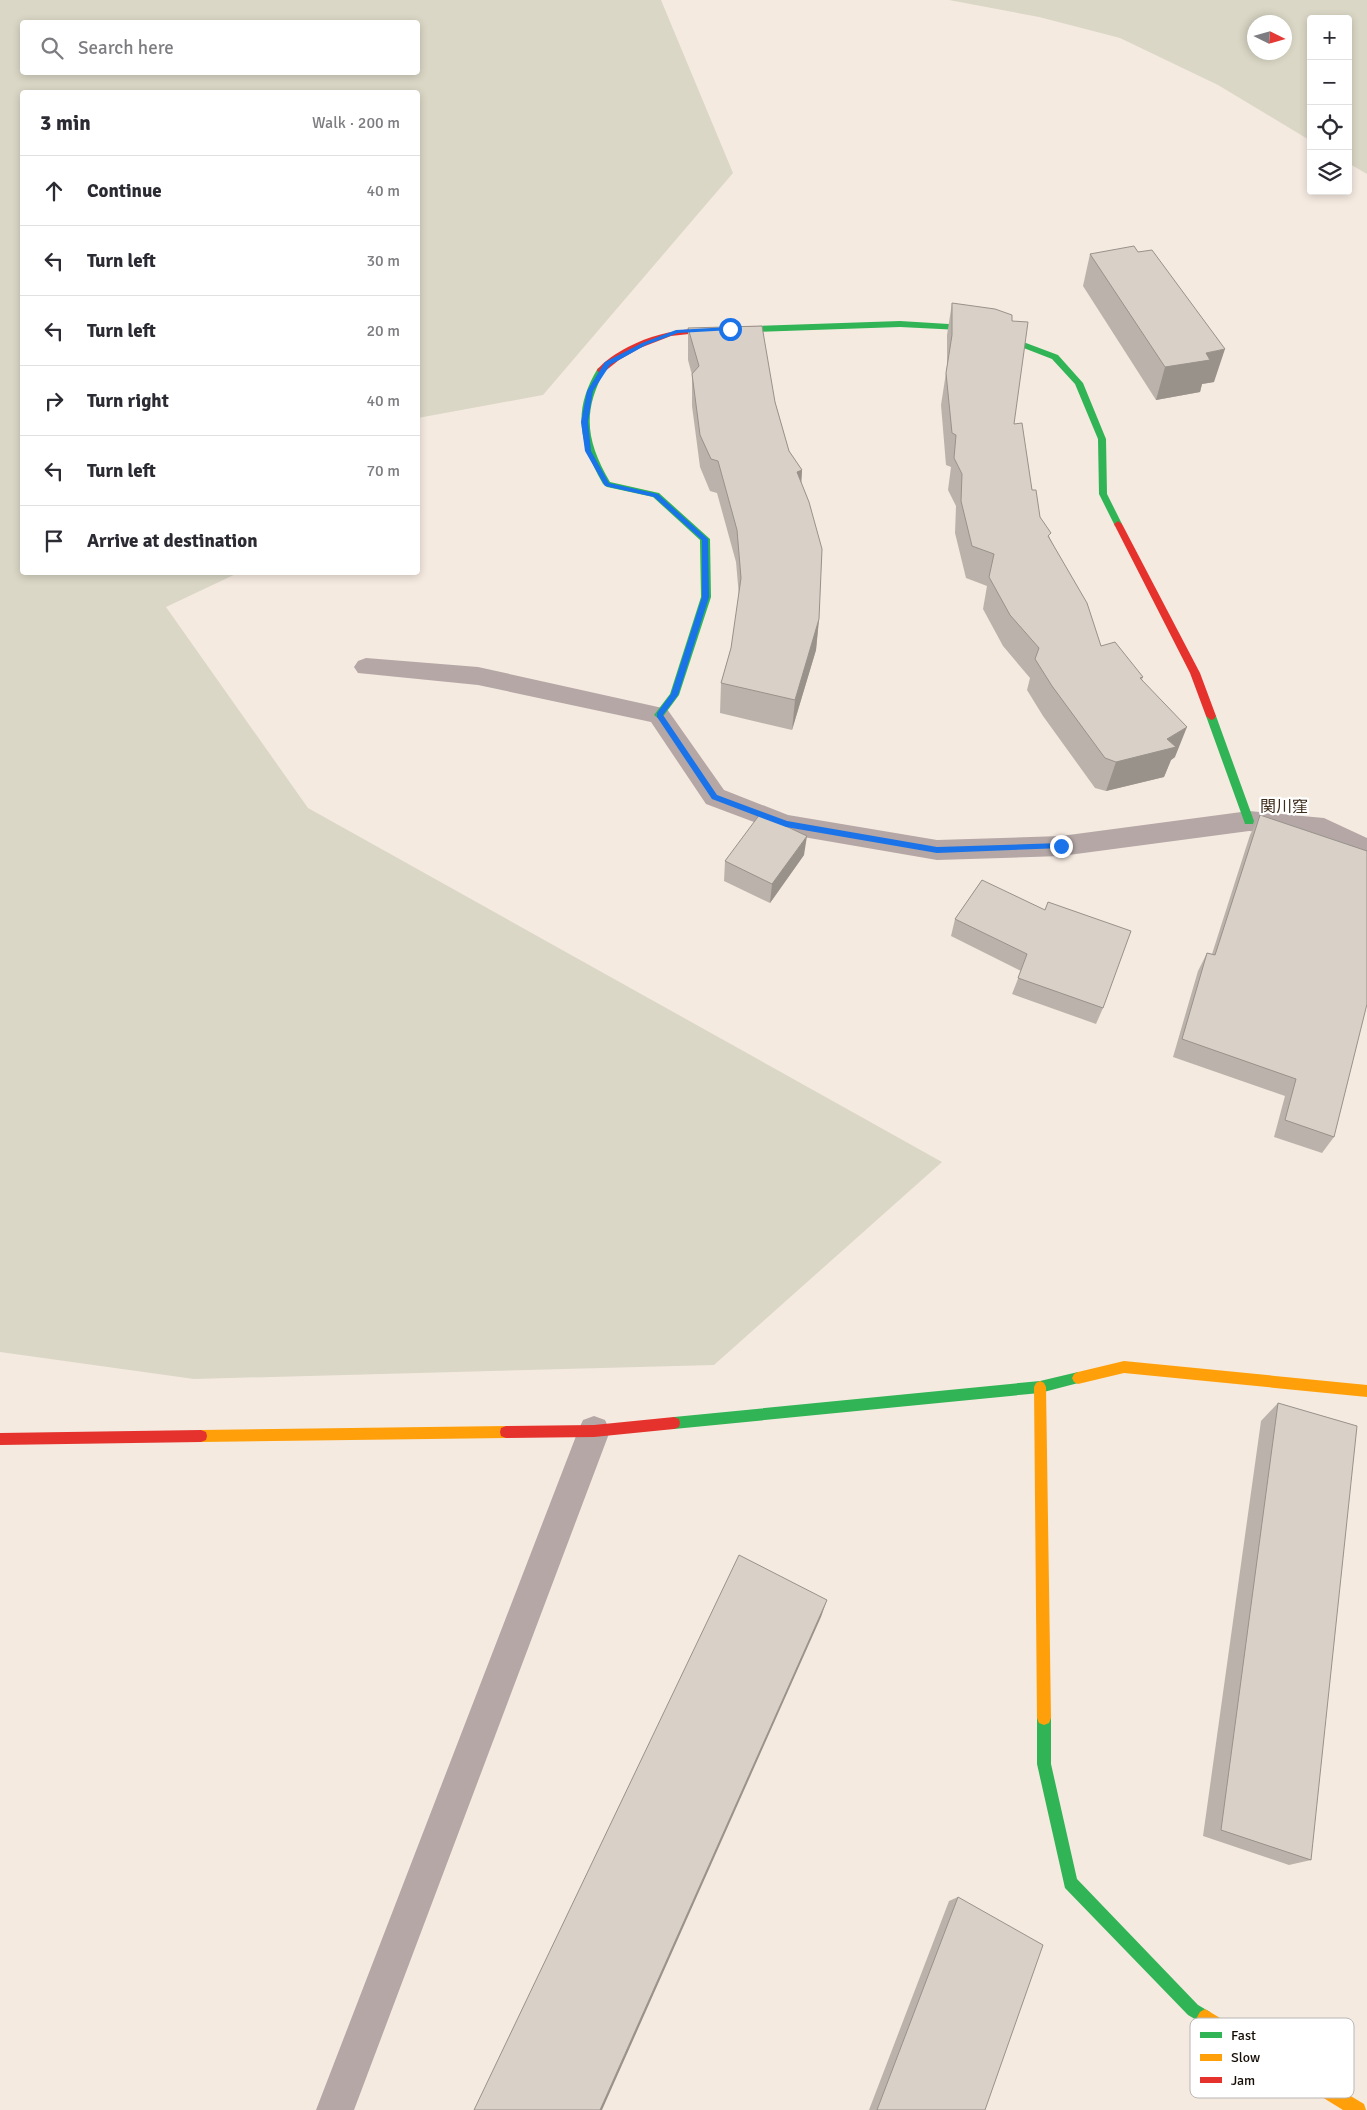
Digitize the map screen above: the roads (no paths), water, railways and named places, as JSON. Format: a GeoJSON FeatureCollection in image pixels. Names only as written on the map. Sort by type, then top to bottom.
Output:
{"type":"FeatureCollection","features":[{"type":"Feature","properties":{"kind":"street"},"geometry":{"type":"LineString","coordinates":[[659,715],[674,695],[706,597],[705,539],[656,495],[607,484],[588,451],[584,422],[590,391],[607,364],[644,344],[678,332],[900,324],[981,329],[1056,356],[1079,383],[1102,439],[1103,494],[1132,554],[1195,673],[1249,821]]}},
{"type":"Feature","properties":{"kind":"street"},"geometry":{"type":"LineString","coordinates":[[366,667],[478,676],[659,715],[715,797],[786,824],[937,850],[1061,846],[1249,821],[1324,828],[1367,849]]}},
{"type":"Feature","properties":{"kind":"street"},"geometry":{"type":"LineString","coordinates":[[0,1439],[594,1431],[1040,1387],[1124,1367],[1367,1391]]}},
{"type":"Feature","properties":{"kind":"street"},"geometry":{"type":"LineString","coordinates":[[1040,1387],[1044,1764],[1070,1884],[1193,2010],[1206,2018]]}},
{"type":"Feature","properties":{"kind":"street"},"geometry":{"type":"LineString","coordinates":[[334,2110],[505,1669],[594,1431]]}},
{"type":"Feature","properties":{"kind":"street"},"geometry":{"type":"LineString","coordinates":[[1338,2098],[1358,2110]]}},
{"type":"Feature","properties":{"kind":"district","name":"関川窪"},"geometry":{"type":"Point","coordinates":[1284,807]}}]}
